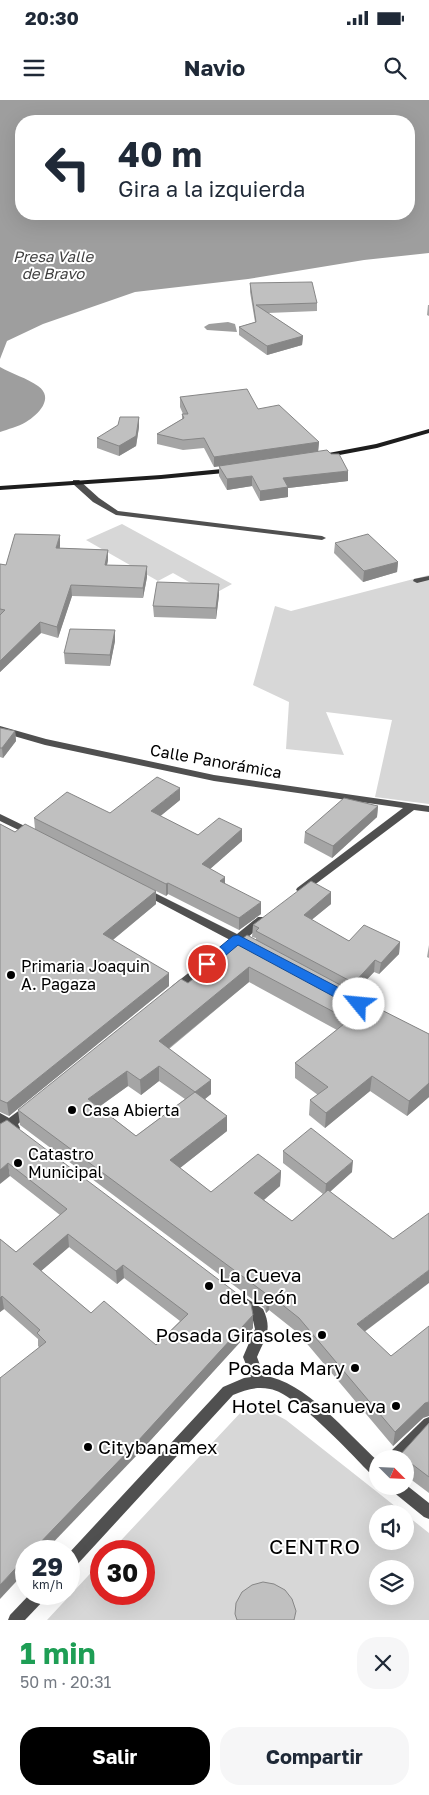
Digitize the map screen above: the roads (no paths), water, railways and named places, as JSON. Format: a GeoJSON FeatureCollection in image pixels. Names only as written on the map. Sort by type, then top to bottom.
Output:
{"type":"FeatureCollection","features":[{"type":"Feature","properties":{"kind":"main road"},"geometry":{"type":"LineString","coordinates":[[309,458],[376,446],[429,431]]}},
{"type":"Feature","properties":{"kind":"main road"},"geometry":{"type":"LineString","coordinates":[[0,488],[161,477],[243,468]]}},
{"type":"Feature","properties":{"kind":"street"},"geometry":{"type":"LineString","coordinates":[[76,482],[96,500],[116,513],[322,538]]}},
{"type":"Feature","properties":{"kind":"street"},"geometry":{"type":"LineString","coordinates":[[418,581],[429,578]]}},
{"type":"Feature","properties":{"kind":"street","name":"Calle Panorámica"},"geometry":{"type":"LineString","coordinates":[[0,729],[45,742],[214,778],[410,808],[429,809]]}},
{"type":"Feature","properties":{"kind":"street"},"geometry":{"type":"LineString","coordinates":[[292,897],[410,808]]}},
{"type":"Feature","properties":{"kind":"street"},"geometry":{"type":"LineString","coordinates":[[0,817],[44,840]]}},
{"type":"Feature","properties":{"kind":"street"},"geometry":{"type":"LineString","coordinates":[[132,885],[255,948]]}},
{"type":"Feature","properties":{"kind":"street"},"geometry":{"type":"LineString","coordinates":[[169,995],[269,915]]}},
{"type":"Feature","properties":{"kind":"street"},"geometry":{"type":"LineString","coordinates":[[26,1137],[3,1125],[40,1100]]}},
{"type":"Feature","properties":{"kind":"street"},"geometry":{"type":"LineString","coordinates":[[228,1291],[258,1313],[262,1329],[250,1357],[259,1381]]}},
{"type":"Feature","properties":{"kind":"street"},"geometry":{"type":"LineString","coordinates":[[80,1551],[228,1392],[248,1382],[259,1381],[283,1386],[303,1399],[369,1462]]}},
{"type":"Feature","properties":{"kind":"street"},"geometry":{"type":"LineString","coordinates":[[402,1450],[429,1423]]}},
{"type":"Feature","properties":{"kind":"street"},"geometry":{"type":"LineString","coordinates":[[408,1495],[429,1512]]}},
{"type":"Feature","properties":{"kind":"street"},"geometry":{"type":"LineString","coordinates":[[16,1620],[30,1605]]}},
{"type":"Feature","properties":{"kind":"water","name":"Presa Valle de Bravo"},"geometry":{"type":"Polygon","coordinates":[[[0,100],[429,100],[429,253],[364,260],[248,279],[135,292],[43,324],[7,341],[0,359],[0,100]]]}},
{"type":"Feature","properties":{"kind":"water"},"geometry":{"type":"Polygon","coordinates":[[[228,322],[235,324],[237,332],[207,330],[204,327],[209,324],[228,322]]]}},
{"type":"Feature","properties":{"kind":"water"},"geometry":{"type":"Polygon","coordinates":[[[0,367],[38,386],[43,391],[45,401],[40,411],[31,419],[0,432],[0,367]]]}},
{"type":"Feature","properties":{"kind":"place","name":"Primaria Joaquin A. Pagaza"},"geometry":{"type":"Point","coordinates":[11,975]}},
{"type":"Feature","properties":{"kind":"place","name":"Casa Abierta"},"geometry":{"type":"Point","coordinates":[72,1110]}},
{"type":"Feature","properties":{"kind":"place","name":"Catastro Municipal"},"geometry":{"type":"Point","coordinates":[18,1163]}},
{"type":"Feature","properties":{"kind":"place","name":"La Cueva del León"},"geometry":{"type":"Point","coordinates":[209,1286]}},
{"type":"Feature","properties":{"kind":"place","name":"Posada Girasoles"},"geometry":{"type":"Point","coordinates":[322,1335]}},
{"type":"Feature","properties":{"kind":"place","name":"Posada Mary"},"geometry":{"type":"Point","coordinates":[355,1368]}},
{"type":"Feature","properties":{"kind":"place","name":"Hotel Casanueva"},"geometry":{"type":"Point","coordinates":[396,1406]}},
{"type":"Feature","properties":{"kind":"place","name":"Citybanamex"},"geometry":{"type":"Point","coordinates":[88,1447]}},
{"type":"Feature","properties":{"kind":"district","name":"CENTRO"},"geometry":{"type":"Point","coordinates":[315,1547]}}]}
